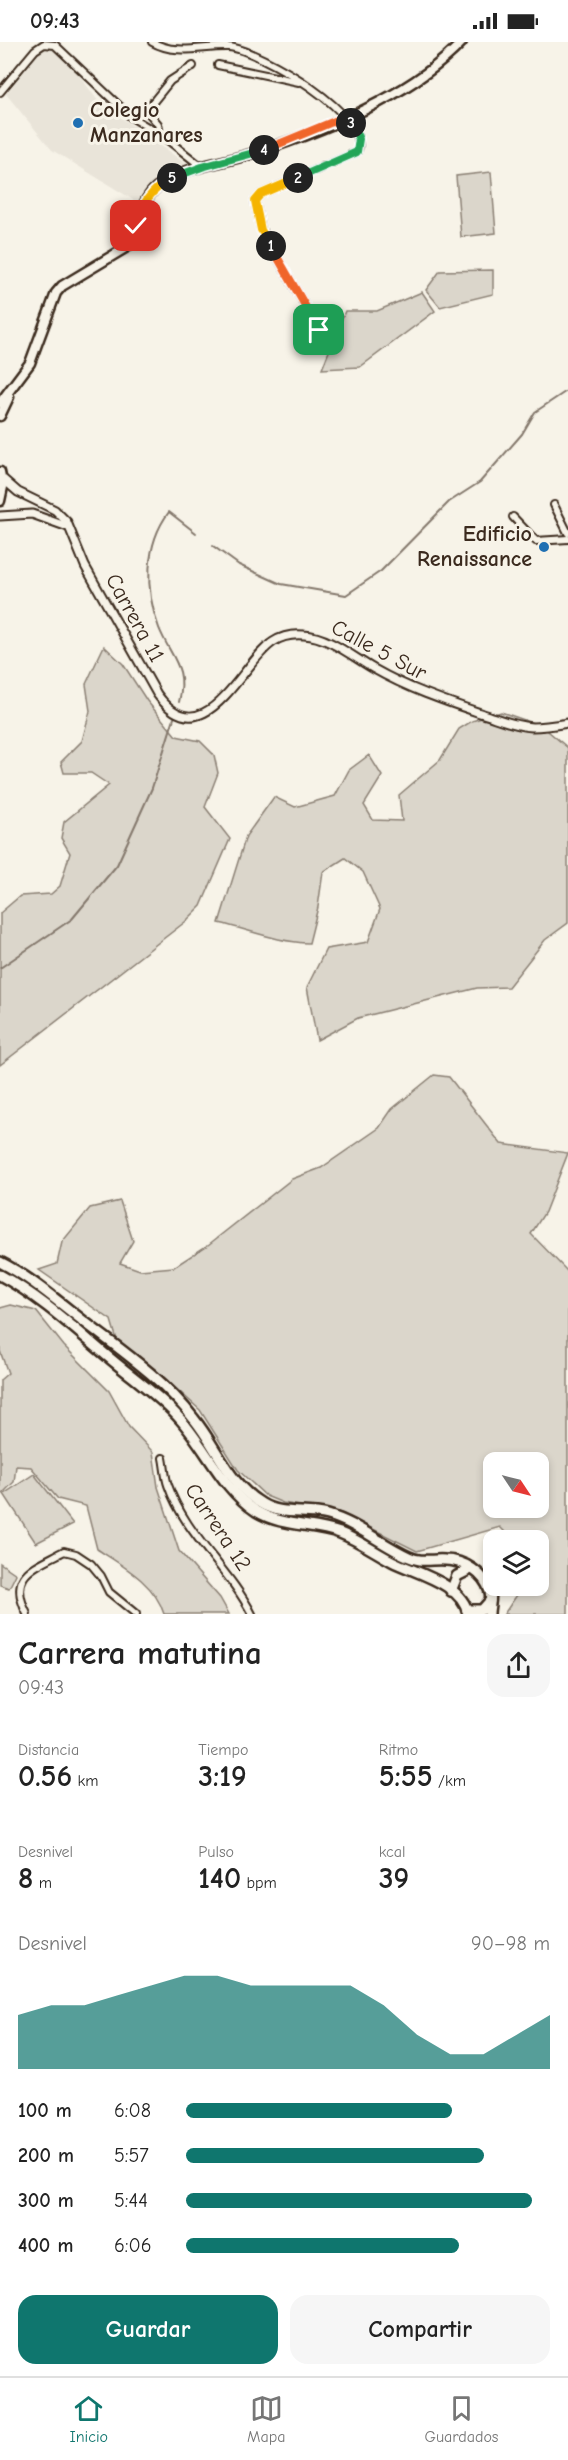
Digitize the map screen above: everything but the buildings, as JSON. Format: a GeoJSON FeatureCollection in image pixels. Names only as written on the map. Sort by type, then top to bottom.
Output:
{"type":"FeatureCollection","features":[{"type":"Feature","properties":{"kind":"main road"},"geometry":{"type":"LineString","coordinates":[[0,403],[36,352],[51,303],[62,286],[127,247],[133,238],[141,209],[156,188],[180,174],[278,145],[347,116],[406,85],[451,54],[462,42]]}},
{"type":"Feature","properties":{"kind":"main road"},"geometry":{"type":"LineString","coordinates":[[0,416],[12,389]]}},
{"type":"Feature","properties":{"kind":"main road"},"geometry":{"type":"LineString","coordinates":[[0,501],[1,476]]}},
{"type":"Feature","properties":{"kind":"main road"},"geometry":{"type":"LineString","coordinates":[[0,1262],[36,1284],[163,1386],[195,1420],[233,1479],[261,1504],[284,1512],[330,1516],[411,1558],[429,1562],[452,1560],[471,1569],[483,1578],[491,1599],[489,1614]]}},
{"type":"Feature","properties":{"kind":"main road"},"geometry":{"type":"LineString","coordinates":[[0,1275],[17,1284],[66,1322],[166,1405],[192,1433],[223,1479],[241,1500],[258,1512],[285,1523],[340,1533],[451,1591],[468,1612],[482,1610],[491,1599]]}},
{"type":"Feature","properties":{"kind":"main road"},"geometry":{"type":"LineString","coordinates":[[451,1591],[457,1576],[471,1569]]}},
{"type":"Feature","properties":{"kind":"street"},"geometry":{"type":"LineString","coordinates":[[152,42],[170,49],[190,50],[226,45],[262,57],[282,67],[347,116],[359,139],[357,152],[261,194],[255,201],[261,230],[319,330]]}},
{"type":"Feature","properties":{"kind":"street"},"geometry":{"type":"LineString","coordinates":[[0,92],[34,50],[51,43],[64,50],[131,117],[160,134],[202,167]]}},
{"type":"Feature","properties":{"kind":"street"},"geometry":{"type":"LineString","coordinates":[[218,65],[299,82]]}},
{"type":"Feature","properties":{"kind":"street"},"geometry":{"type":"LineString","coordinates":[[160,134],[158,124],[148,112],[149,108],[170,81],[193,66]]}},
{"type":"Feature","properties":{"kind":"street","name":"Carrera 11"},"geometry":{"type":"LineString","coordinates":[[1,476],[18,492],[55,510],[68,526],[85,566],[157,694],[169,707],[185,714]]}},
{"type":"Feature","properties":{"kind":"street"},"geometry":{"type":"LineString","coordinates":[[554,505],[568,533]]}},
{"type":"Feature","properties":{"kind":"street"},"geometry":{"type":"LineString","coordinates":[[0,516],[32,513],[68,526]]}},
{"type":"Feature","properties":{"kind":"street"},"geometry":{"type":"LineString","coordinates":[[513,517],[536,541],[568,539]]}},
{"type":"Feature","properties":{"kind":"street","name":"Calle 5 Sur"},"geometry":{"type":"LineString","coordinates":[[185,714],[206,711],[220,703],[260,654],[275,640],[290,635],[305,635],[322,640],[425,695],[514,723],[548,726],[568,723]]}},
{"type":"Feature","properties":{"kind":"street","name":"Carrera 12"},"geometry":{"type":"LineString","coordinates":[[163,1458],[168,1485],[184,1517],[240,1590],[252,1614]]}},
{"type":"Feature","properties":{"kind":"street"},"geometry":{"type":"LineString","coordinates":[[27,1614],[18,1593],[19,1584],[28,1570],[64,1551],[76,1554],[91,1564],[109,1592],[136,1614]]}},
{"type":"Feature","properties":{"kind":"shaded area","name":"Colegio Manzanares"},"geometry":{"type":"Polygon","coordinates":[[[44,47],[55,47],[65,56],[98,101],[189,166],[172,174],[140,204],[52,150],[6,94],[44,47]]]}},
{"type":"Feature","properties":{"kind":"shaded area"},"geometry":{"type":"Polygon","coordinates":[[[491,172],[496,233],[461,237],[456,176],[491,172]]]}},
{"type":"Feature","properties":{"kind":"shaded area"},"geometry":{"type":"Polygon","coordinates":[[[493,270],[493,294],[440,307],[426,290],[440,271],[493,270]]]}},
{"type":"Feature","properties":{"kind":"shaded area"},"geometry":{"type":"Polygon","coordinates":[[[422,292],[435,311],[360,367],[322,369],[345,311],[377,311],[422,292]]]}},
{"type":"Feature","properties":{"kind":"shaded area"},"geometry":{"type":"Polygon","coordinates":[[[104,646],[123,664],[147,701],[176,736],[200,741],[214,755],[218,773],[205,807],[230,839],[201,906],[185,922],[0,1065],[0,913],[20,896],[51,894],[60,886],[70,853],[61,838],[64,822],[109,785],[91,773],[64,773],[61,762],[82,741],[90,711],[86,684],[104,646]]]}},
{"type":"Feature","properties":{"kind":"shaded area"},"geometry":{"type":"Polygon","coordinates":[[[501,712],[542,726],[568,748],[568,923],[545,940],[508,987],[477,988],[358,1018],[317,1040],[307,987],[326,949],[368,942],[380,909],[363,872],[345,858],[323,872],[318,907],[309,943],[275,938],[219,923],[246,836],[274,797],[295,807],[335,796],[349,770],[369,755],[382,776],[364,805],[373,820],[402,821],[399,795],[440,760],[459,729],[472,721],[501,712]]]}},
{"type":"Feature","properties":{"kind":"shaded area"},"geometry":{"type":"Polygon","coordinates":[[[434,1075],[449,1077],[501,1144],[568,1153],[545,1212],[531,1234],[568,1272],[568,1614],[504,1614],[516,1596],[549,1596],[549,1530],[503,1530],[500,1527],[483,1530],[483,1532],[417,1551],[341,1513],[283,1503],[266,1496],[238,1470],[200,1410],[159,1373],[117,1340],[111,1320],[39,1270],[57,1264],[62,1242],[90,1208],[120,1201],[133,1241],[120,1263],[140,1270],[174,1267],[208,1245],[292,1179],[321,1168],[379,1128],[392,1109],[434,1075]]]}},
{"type":"Feature","properties":{"kind":"shaded area"},"geometry":{"type":"Polygon","coordinates":[[[11,1305],[36,1311],[64,1346],[109,1391],[129,1427],[153,1452],[158,1487],[179,1551],[220,1598],[229,1614],[164,1614],[160,1603],[146,1584],[97,1549],[86,1506],[58,1499],[31,1467],[16,1466],[14,1482],[0,1496],[0,1380],[8,1373],[0,1351],[0,1308],[11,1305]]]}},
{"type":"Feature","properties":{"kind":"shaded area"},"geometry":{"type":"Polygon","coordinates":[[[34,1474],[73,1524],[36,1543],[4,1494],[34,1474]]]}},
{"type":"Feature","properties":{"kind":"shaded area"},"geometry":{"type":"Polygon","coordinates":[[[0,1563],[16,1574],[9,1588],[0,1585],[0,1563]]]}},
{"type":"Feature","properties":{"kind":"waterway"},"geometry":{"type":"LineString","coordinates":[[213,546],[239,565],[281,584],[346,595],[381,571],[449,502],[480,482],[522,434],[535,412],[568,390]]}},
{"type":"Feature","properties":{"kind":"waterway"},"geometry":{"type":"LineString","coordinates":[[179,702],[180,671],[154,614],[149,569],[155,539],[169,512],[196,533]]}},
{"type":"Feature","properties":{"kind":"waterway"},"geometry":{"type":"LineString","coordinates":[[0,968],[72,919],[117,865],[152,788],[174,718]]}},
{"type":"Feature","properties":{"kind":"place","name":"Colegio Manzanares"},"geometry":{"type":"Point","coordinates":[78,123]}},
{"type":"Feature","properties":{"kind":"place","name":"Edificio Renaissance"},"geometry":{"type":"Point","coordinates":[544,547]}},
{"type":"Feature","properties":{"kind":"route"},"geometry":{"type":"LineString","coordinates":[[136,226],[141,209],[150,194],[180,174],[278,145],[347,116],[359,139],[360,147],[357,152],[271,189],[261,194],[255,201],[256,215],[261,230],[319,330]]}}]}
